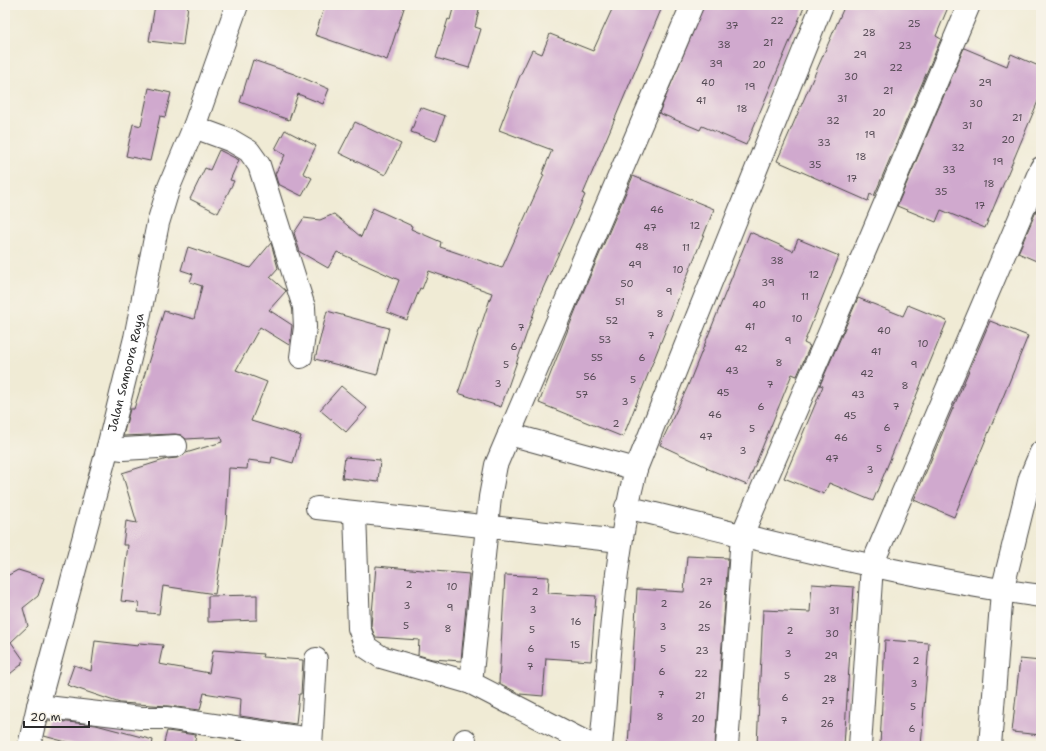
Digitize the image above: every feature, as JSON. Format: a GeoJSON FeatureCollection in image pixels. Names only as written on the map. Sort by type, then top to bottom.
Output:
{"type":"FeatureCollection","features":[{"type":"Feature","properties":{"kind":"street","name":"Jalan Sampora Raya"},"geometry":{"type":"LineString","coordinates":[[29,746],[38,706],[108,447],[135,338],[158,223],[169,187],[194,128],[237,5]]}},
{"type":"Feature","properties":{"kind":"street"},"geometry":{"type":"LineString","coordinates":[[471,683],[490,497],[496,465],[692,5]]}},
{"type":"Feature","properties":{"kind":"street"},"geometry":{"type":"LineString","coordinates":[[601,746],[620,541],[626,507],[636,469],[822,5]]}},
{"type":"Feature","properties":{"kind":"street"},"geometry":{"type":"LineString","coordinates":[[727,746],[742,535],[969,5]]}},
{"type":"Feature","properties":{"kind":"street"},"geometry":{"type":"LineString","coordinates":[[194,128],[232,141],[249,151],[259,166],[304,307],[305,326],[301,357]]}},
{"type":"Feature","properties":{"kind":"street"},"geometry":{"type":"LineString","coordinates":[[860,746],[872,565],[1041,168]]}},
{"type":"Feature","properties":{"kind":"street"},"geometry":{"type":"LineString","coordinates":[[509,434],[636,469]]}},
{"type":"Feature","properties":{"kind":"street"},"geometry":{"type":"LineString","coordinates":[[108,447],[122,449],[176,446]]}},
{"type":"Feature","properties":{"kind":"street"},"geometry":{"type":"LineString","coordinates":[[990,746],[1002,591],[1030,478],[1041,452]]}},
{"type":"Feature","properties":{"kind":"street"},"geometry":{"type":"LineString","coordinates":[[626,507],[872,565],[1002,591],[1041,596]]}},
{"type":"Feature","properties":{"kind":"street"},"geometry":{"type":"LineString","coordinates":[[317,508],[620,541]]}},
{"type":"Feature","properties":{"kind":"street"},"geometry":{"type":"LineString","coordinates":[[355,513],[360,628],[366,647],[381,657],[471,683],[593,746]]}},
{"type":"Feature","properties":{"kind":"street"},"geometry":{"type":"LineString","coordinates":[[38,706],[141,718],[166,718],[311,743],[316,659]]}},
{"type":"Feature","properties":{"kind":"building"},"geometry":{"type":"Polygon","coordinates":[[[155,5],[188,5],[183,45],[149,41],[155,5]]]}},
{"type":"Feature","properties":{"kind":"building"},"geometry":{"type":"Polygon","coordinates":[[[325,5],[405,5],[387,60],[315,35],[325,5]]]}},
{"type":"Feature","properties":{"kind":"building"},"geometry":{"type":"Polygon","coordinates":[[[454,5],[480,5],[475,27],[481,29],[469,68],[436,58],[454,5]]]}},
{"type":"Feature","properties":{"kind":"building"},"geometry":{"type":"Polygon","coordinates":[[[614,5],[663,5],[583,194],[585,195],[540,295],[501,407],[458,393],[492,293],[429,271],[422,289],[420,288],[407,320],[387,312],[399,280],[337,252],[328,268],[300,252],[294,233],[304,218],[320,220],[334,214],[361,237],[373,208],[412,226],[411,229],[441,242],[440,247],[502,268],[544,175],[542,174],[552,150],[499,130],[519,78],[532,50],[542,54],[550,34],[593,51],[614,5]]]}},
{"type":"Feature","properties":{"kind":"building"},"geometry":{"type":"Polygon","coordinates":[[[704,5],[805,5],[746,145],[702,126],[700,130],[659,113],[704,5]]]}},
{"type":"Feature","properties":{"kind":"building"},"geometry":{"type":"Polygon","coordinates":[[[845,5],[949,5],[936,36],[941,39],[874,196],[870,194],[868,201],[777,161],[845,5]]]}},
{"type":"Feature","properties":{"kind":"building"},"geometry":{"type":"Polygon","coordinates":[[[964,48],[1007,66],[1011,54],[1041,67],[1041,94],[985,228],[941,210],[936,222],[897,206],[964,48]]]}},
{"type":"Feature","properties":{"kind":"building"},"geometry":{"type":"Polygon","coordinates":[[[253,60],[294,74],[329,89],[323,104],[298,94],[289,120],[240,102],[253,60]]]}},
{"type":"Feature","properties":{"kind":"building"},"geometry":{"type":"Polygon","coordinates":[[[149,88],[171,93],[165,117],[160,116],[150,161],[126,156],[133,124],[141,126],[149,88]]]}},
{"type":"Feature","properties":{"kind":"building"},"geometry":{"type":"Polygon","coordinates":[[[420,107],[445,116],[436,141],[411,132],[420,107]]]}},
{"type":"Feature","properties":{"kind":"building"},"geometry":{"type":"Polygon","coordinates":[[[355,122],[401,144],[385,175],[339,153],[355,122]]]}},
{"type":"Feature","properties":{"kind":"building"},"geometry":{"type":"Polygon","coordinates":[[[285,130],[316,146],[303,173],[312,178],[302,196],[278,184],[275,174],[285,155],[275,149],[285,130]]]}},
{"type":"Feature","properties":{"kind":"building"},"geometry":{"type":"Polygon","coordinates":[[[219,150],[239,160],[230,180],[234,181],[218,213],[190,199],[205,168],[210,170],[219,150]]]}},
{"type":"Feature","properties":{"kind":"building"},"geometry":{"type":"Polygon","coordinates":[[[633,176],[714,209],[623,437],[539,403],[578,304],[633,176]]]}},
{"type":"Feature","properties":{"kind":"building"},"geometry":{"type":"Polygon","coordinates":[[[1041,200],[1041,263],[1018,253],[1041,200]]]}},
{"type":"Feature","properties":{"kind":"building"},"geometry":{"type":"Polygon","coordinates":[[[750,232],[793,251],[798,239],[839,256],[804,343],[810,346],[797,376],[792,374],[747,485],[706,468],[707,467],[660,445],[687,388],[750,232]]]}},
{"type":"Feature","properties":{"kind":"building"},"geometry":{"type":"Polygon","coordinates":[[[271,243],[278,268],[270,277],[286,291],[269,310],[292,325],[290,343],[289,345],[260,327],[236,370],[267,382],[251,421],[301,436],[293,463],[272,457],[271,463],[248,460],[247,469],[229,468],[226,524],[215,594],[163,586],[159,614],[138,612],[139,603],[121,601],[128,545],[123,545],[126,521],[137,523],[122,473],[167,459],[177,458],[186,453],[222,442],[221,437],[186,439],[181,435],[175,434],[123,436],[130,409],[134,409],[164,311],[194,319],[202,286],[190,282],[193,274],[181,270],[188,247],[250,268],[271,243]]]}},
{"type":"Feature","properties":{"kind":"building"},"geometry":{"type":"Polygon","coordinates":[[[858,298],[903,316],[908,305],[947,321],[873,501],[829,483],[824,494],[784,478],[823,386],[820,385],[858,298]]]}},
{"type":"Feature","properties":{"kind":"building"},"geometry":{"type":"Polygon","coordinates":[[[327,311],[389,328],[377,375],[315,359],[327,311]]]}},
{"type":"Feature","properties":{"kind":"building"},"geometry":{"type":"Polygon","coordinates":[[[990,321],[1028,336],[954,517],[914,500],[990,321]]]}},
{"type":"Feature","properties":{"kind":"building"},"geometry":{"type":"Polygon","coordinates":[[[341,386],[367,408],[346,432],[320,410],[341,386]]]}},
{"type":"Feature","properties":{"kind":"building"},"geometry":{"type":"Polygon","coordinates":[[[345,457],[380,460],[378,482],[342,478],[345,457]]]}},
{"type":"Feature","properties":{"kind":"building"},"geometry":{"type":"Polygon","coordinates":[[[687,556],[728,558],[715,746],[628,746],[637,589],[684,592],[687,556]]]}},
{"type":"Feature","properties":{"kind":"building"},"geometry":{"type":"Polygon","coordinates":[[[376,566],[469,574],[461,661],[432,659],[418,655],[419,640],[375,637],[371,626],[376,566]]]}},
{"type":"Feature","properties":{"kind":"building"},"geometry":{"type":"Polygon","coordinates":[[[18,570],[44,578],[38,596],[23,608],[28,626],[11,642],[23,659],[21,665],[5,678],[5,577],[18,570]]]}},
{"type":"Feature","properties":{"kind":"building"},"geometry":{"type":"Polygon","coordinates":[[[505,575],[549,577],[548,593],[596,596],[591,661],[546,658],[543,696],[520,694],[499,683],[505,575]]]}},
{"type":"Feature","properties":{"kind":"building"},"geometry":{"type":"Polygon","coordinates":[[[812,584],[854,587],[844,746],[757,746],[763,610],[810,612],[812,584]]]}},
{"type":"Feature","properties":{"kind":"building"},"geometry":{"type":"Polygon","coordinates":[[[257,595],[257,620],[208,622],[208,596],[257,595]]]}},
{"type":"Feature","properties":{"kind":"building"},"geometry":{"type":"Polygon","coordinates":[[[885,640],[929,643],[921,746],[880,746],[885,640]]]}},
{"type":"Feature","properties":{"kind":"building"},"geometry":{"type":"Polygon","coordinates":[[[95,641],[138,646],[139,643],[163,645],[159,664],[209,673],[213,650],[263,654],[262,657],[303,660],[301,694],[299,694],[296,724],[240,716],[241,699],[204,693],[200,710],[120,703],[67,685],[74,665],[91,671],[95,641]]]}},
{"type":"Feature","properties":{"kind":"building"},"geometry":{"type":"Polygon","coordinates":[[[1020,659],[1041,661],[1041,735],[1012,732],[1020,659]]]}},
{"type":"Feature","properties":{"kind":"building"},"geometry":{"type":"Polygon","coordinates":[[[48,720],[96,725],[153,740],[152,746],[81,746],[44,736],[48,720]]]}},
{"type":"Feature","properties":{"kind":"building"},"geometry":{"type":"Polygon","coordinates":[[[167,731],[196,735],[194,746],[163,746],[167,731]]]}},
{"type":"Feature","properties":{"kind":"building"},"geometry":{"type":"Polygon","coordinates":[[[237,741],[272,746],[237,746],[237,741]]]}}]}
